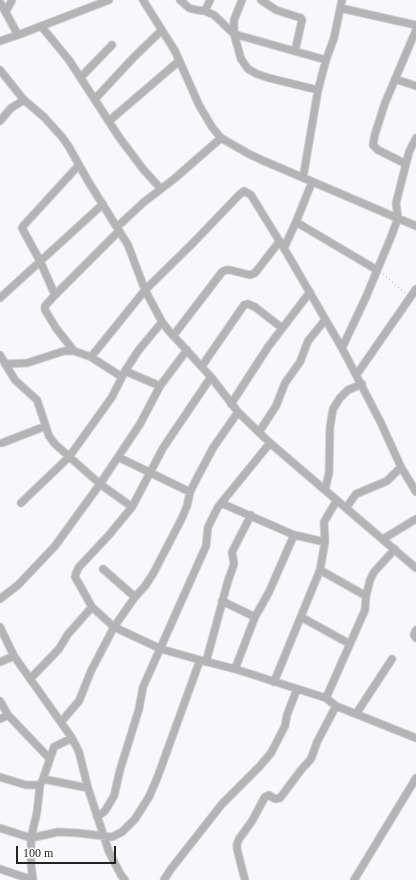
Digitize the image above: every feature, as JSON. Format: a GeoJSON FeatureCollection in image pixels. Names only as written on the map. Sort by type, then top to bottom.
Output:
{"type":"FeatureCollection","features":[{"type":"Feature","properties":{"kind":"street"},"geometry":{"type":"LineString","coordinates":[[6,11],[12,0]]}},
{"type":"Feature","properties":{"kind":"street"},"geometry":{"type":"LineString","coordinates":[[0,41],[109,0]]}},
{"type":"Feature","properties":{"kind":"street"},"geometry":{"type":"LineString","coordinates":[[143,0],[175,52],[199,105],[212,127],[221,138],[249,154],[416,226]]}},
{"type":"Feature","properties":{"kind":"street"},"geometry":{"type":"LineString","coordinates":[[180,0],[189,8],[205,11],[214,15],[234,34],[326,60]]}},
{"type":"Feature","properties":{"kind":"street"},"geometry":{"type":"LineString","coordinates":[[205,11],[210,0]]}},
{"type":"Feature","properties":{"kind":"street"},"geometry":{"type":"LineString","coordinates":[[242,0],[234,20],[234,34],[241,59],[248,69],[269,78],[318,90]]}},
{"type":"Feature","properties":{"kind":"street"},"geometry":{"type":"LineString","coordinates":[[261,0],[276,10],[301,18],[302,20],[295,51]]}},
{"type":"Feature","properties":{"kind":"street"},"geometry":{"type":"LineString","coordinates":[[303,178],[318,90],[334,38],[342,0]]}},
{"type":"Feature","properties":{"kind":"street"},"geometry":{"type":"LineString","coordinates":[[0,2],[18,35]]}},
{"type":"Feature","properties":{"kind":"street"},"geometry":{"type":"LineString","coordinates":[[340,8],[416,25]]}},
{"type":"Feature","properties":{"kind":"street"},"geometry":{"type":"LineString","coordinates":[[41,26],[56,42],[143,169],[161,190]]}},
{"type":"Feature","properties":{"kind":"street"},"geometry":{"type":"LineString","coordinates":[[95,99],[134,57],[162,30]]}},
{"type":"Feature","properties":{"kind":"street"},"geometry":{"type":"LineString","coordinates":[[406,164],[378,150],[373,145],[385,103],[416,30]]}},
{"type":"Feature","properties":{"kind":"street"},"geometry":{"type":"LineString","coordinates":[[81,77],[112,45]]}},
{"type":"Feature","properties":{"kind":"street"},"geometry":{"type":"LineString","coordinates":[[109,121],[179,61]]}},
{"type":"Feature","properties":{"kind":"street"},"geometry":{"type":"LineString","coordinates":[[0,70],[24,100],[44,117],[62,137],[131,251],[145,290],[162,322],[173,336],[212,377],[238,412],[270,443],[416,568]]}},
{"type":"Feature","properties":{"kind":"street"},"geometry":{"type":"LineString","coordinates":[[395,79],[416,86]]}},
{"type":"Feature","properties":{"kind":"street"},"geometry":{"type":"LineString","coordinates":[[0,121],[11,108],[24,100]]}},
{"type":"Feature","properties":{"kind":"street"},"geometry":{"type":"LineString","coordinates":[[74,351],[56,328],[45,310],[45,306],[144,202],[161,190],[221,138]]}},
{"type":"Feature","properties":{"kind":"street"},"geometry":{"type":"LineString","coordinates":[[342,348],[378,270],[398,218],[396,203],[409,152],[416,138]]}},
{"type":"Feature","properties":{"kind":"street"},"geometry":{"type":"LineString","coordinates":[[55,295],[40,260],[22,228],[79,165]]}},
{"type":"Feature","properties":{"kind":"street"},"geometry":{"type":"LineString","coordinates":[[173,336],[222,272],[230,270],[250,275],[255,273],[281,245],[296,222],[312,182]]}},
{"type":"Feature","properties":{"kind":"street"},"geometry":{"type":"LineString","coordinates":[[91,357],[145,290],[244,191],[250,195],[281,245],[357,374],[382,422],[401,467],[416,492]]}},
{"type":"Feature","properties":{"kind":"street"},"geometry":{"type":"LineString","coordinates":[[0,298],[103,204]]}},
{"type":"Feature","properties":{"kind":"street"},"geometry":{"type":"LineString","coordinates":[[296,222],[378,270]]}},
{"type":"Feature","properties":{"kind":"street"},"geometry":{"type":"LineString","coordinates":[[357,374],[416,289]]}},
{"type":"Feature","properties":{"kind":"street"},"geometry":{"type":"LineString","coordinates":[[231,404],[268,347],[310,292]]}},
{"type":"Feature","properties":{"kind":"street"},"geometry":{"type":"LineString","coordinates":[[202,366],[244,305],[248,304],[255,307],[282,328]]}},
{"type":"Feature","properties":{"kind":"street"},"geometry":{"type":"LineString","coordinates":[[259,432],[276,406],[285,383],[300,362],[308,341],[326,320]]}},
{"type":"Feature","properties":{"kind":"street"},"geometry":{"type":"LineString","coordinates":[[21,503],[69,457],[112,397],[138,352],[162,322]]}},
{"type":"Feature","properties":{"kind":"street"},"geometry":{"type":"LineString","coordinates":[[0,599],[22,581],[55,546],[100,484],[144,417],[160,386],[187,350]]}},
{"type":"Feature","properties":{"kind":"street"},"geometry":{"type":"LineString","coordinates":[[5,364],[27,363],[64,351],[74,351],[91,357],[124,374],[160,386]]}},
{"type":"Feature","properties":{"kind":"street"},"geometry":{"type":"LineString","coordinates":[[0,356],[15,380],[37,400],[49,436],[55,444],[100,484],[132,507]]}},
{"type":"Feature","properties":{"kind":"street"},"geometry":{"type":"LineString","coordinates":[[212,377],[163,448],[132,507],[109,535],[79,567],[75,577],[92,607],[114,627],[161,649],[235,669],[326,698],[336,706],[416,738]]}},
{"type":"Feature","properties":{"kind":"street"},"geometry":{"type":"LineString","coordinates":[[325,490],[329,473],[330,427],[333,410],[340,398],[348,390],[362,384]]}},
{"type":"Feature","properties":{"kind":"street"},"geometry":{"type":"LineString","coordinates":[[61,722],[79,701],[90,671],[114,627],[153,574],[182,518],[187,506],[190,492],[213,448],[238,412]]}},
{"type":"Feature","properties":{"kind":"street"},"geometry":{"type":"LineString","coordinates":[[2,443],[46,426]]}},
{"type":"Feature","properties":{"kind":"street"},"geometry":{"type":"LineString","coordinates":[[98,817],[105,811],[114,796],[120,770],[139,709],[143,687],[206,546],[208,527],[214,513],[270,443]]}},
{"type":"Feature","properties":{"kind":"street"},"geometry":{"type":"LineString","coordinates":[[118,457],[190,492]]}},
{"type":"Feature","properties":{"kind":"street"},"geometry":{"type":"LineString","coordinates":[[346,508],[356,494],[387,481],[401,467]]}},
{"type":"Feature","properties":{"kind":"street"},"geometry":{"type":"LineString","coordinates":[[274,682],[320,570],[325,542],[324,522],[337,500]]}},
{"type":"Feature","properties":{"kind":"street"},"geometry":{"type":"LineString","coordinates":[[221,503],[294,535],[325,542]]}},
{"type":"Feature","properties":{"kind":"street"},"geometry":{"type":"LineString","coordinates":[[0,828],[30,838],[58,832],[112,837],[122,832],[135,819],[149,797],[203,661],[234,564],[232,552],[251,515]]}},
{"type":"Feature","properties":{"kind":"street"},"geometry":{"type":"LineString","coordinates":[[383,539],[416,519]]}},
{"type":"Feature","properties":{"kind":"street"},"geometry":{"type":"LineString","coordinates":[[235,669],[255,617],[272,587],[294,535]]}},
{"type":"Feature","properties":{"kind":"street"},"geometry":{"type":"LineString","coordinates":[[326,698],[365,610],[366,596],[370,580],[374,572],[395,549]]}},
{"type":"Feature","properties":{"kind":"street"},"geometry":{"type":"LineString","coordinates":[[103,569],[135,597]]}},
{"type":"Feature","properties":{"kind":"street"},"geometry":{"type":"LineString","coordinates":[[320,570],[366,596]]}},
{"type":"Feature","properties":{"kind":"street"},"geometry":{"type":"LineString","coordinates":[[222,601],[255,617]]}},
{"type":"Feature","properties":{"kind":"street"},"geometry":{"type":"LineString","coordinates":[[30,679],[59,649],[68,634],[92,607]]}},
{"type":"Feature","properties":{"kind":"street"},"geometry":{"type":"LineString","coordinates":[[301,617],[350,644]]}},
{"type":"Feature","properties":{"kind":"street"},"geometry":{"type":"LineString","coordinates":[[0,627],[14,656],[72,738],[81,757],[88,788],[109,852],[121,878]]}},
{"type":"Feature","properties":{"kind":"street"},"geometry":{"type":"LineString","coordinates":[[416,630],[414,635],[416,638]]}},
{"type":"Feature","properties":{"kind":"street"},"geometry":{"type":"LineString","coordinates":[[0,662],[14,656]]}},
{"type":"Feature","properties":{"kind":"street"},"geometry":{"type":"LineString","coordinates":[[356,714],[392,659]]}},
{"type":"Feature","properties":{"kind":"street"},"geometry":{"type":"LineString","coordinates":[[164,880],[170,869],[222,804],[271,753],[285,726],[287,715],[297,689]]}},
{"type":"Feature","properties":{"kind":"street"},"geometry":{"type":"LineString","coordinates":[[0,701],[8,715],[50,759]]}},
{"type":"Feature","properties":{"kind":"street"},"geometry":{"type":"LineString","coordinates":[[245,880],[237,844],[239,839],[252,821],[265,797],[269,795],[275,799],[280,798],[300,770],[311,759],[317,742],[336,706]]}},
{"type":"Feature","properties":{"kind":"street"},"geometry":{"type":"LineString","coordinates":[[0,719],[8,715]]}},
{"type":"Feature","properties":{"kind":"street"},"geometry":{"type":"LineString","coordinates":[[0,869],[33,880],[30,838],[37,812],[41,782],[54,747],[72,738]]}},
{"type":"Feature","properties":{"kind":"street"},"geometry":{"type":"LineString","coordinates":[[0,777],[26,785],[41,782],[88,788]]}},
{"type":"Feature","properties":{"kind":"street"},"geometry":{"type":"LineString","coordinates":[[354,880],[416,778]]}},
{"type":"Feature","properties":{"kind":"street"},"geometry":{"type":"LineString","coordinates":[[26,785],[38,799]]}},
{"type":"Feature","properties":{"kind":"path"},"geometry":{"type":"LineString","coordinates":[[378,270],[410,297]]}}]}
